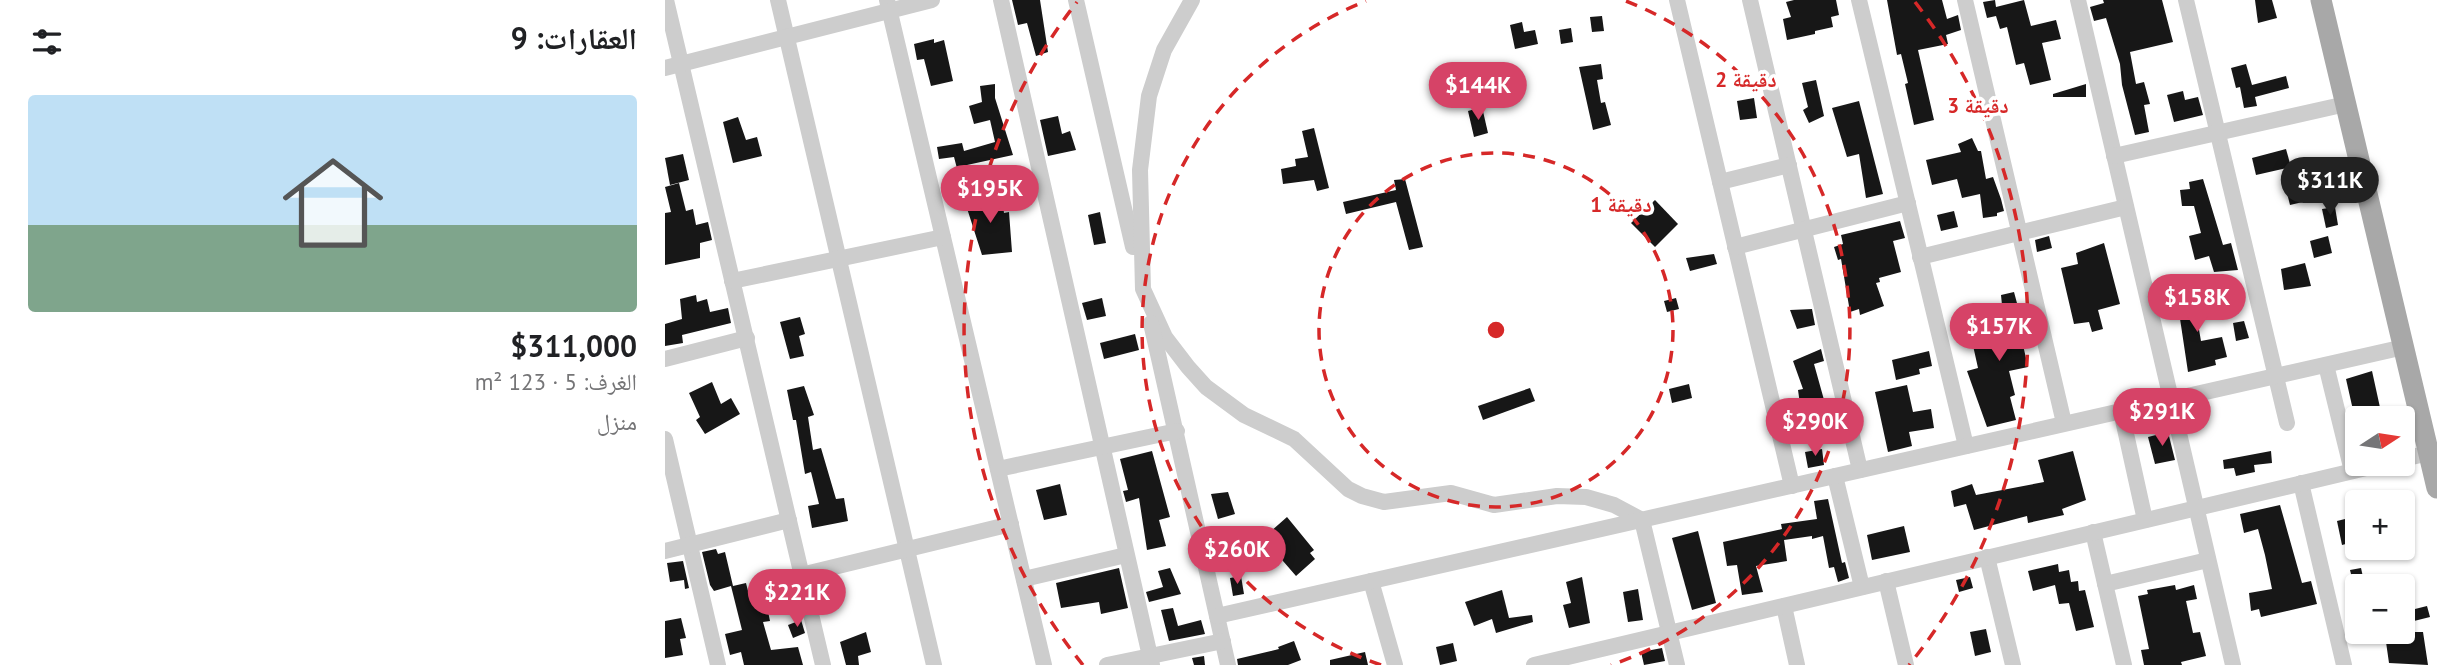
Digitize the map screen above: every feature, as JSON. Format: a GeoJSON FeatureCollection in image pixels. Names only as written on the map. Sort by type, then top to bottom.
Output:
{"type":"FeatureCollection","features":[{"type":"Feature","properties":{"kind":"main road"},"geometry":{"type":"LineString","coordinates":[[2321,0],[2437,488]]}},
{"type":"Feature","properties":{"kind":"street"},"geometry":{"type":"LineString","coordinates":[[666,0],[823,665]]}},
{"type":"Feature","properties":{"kind":"street"},"geometry":{"type":"LineString","coordinates":[[778,0],[935,665]]}},
{"type":"Feature","properties":{"kind":"street"},"geometry":{"type":"LineString","coordinates":[[665,68],[889,5],[932,0]]}},
{"type":"Feature","properties":{"kind":"street"},"geometry":{"type":"LineString","coordinates":[[1001,0],[1151,660]]}},
{"type":"Feature","properties":{"kind":"street"},"geometry":{"type":"LineString","coordinates":[[1076,0],[1177,431],[1228,665]]}},
{"type":"Feature","properties":{"kind":"street"},"geometry":{"type":"LineString","coordinates":[[1192,0],[1164,50],[1149,96],[1140,170],[1143,289],[1165,337],[1206,387],[1244,415],[1294,439],[1348,489],[1362,496],[1384,502],[1451,493],[1494,505],[1557,496],[1586,497],[1613,505],[1642,520],[1677,665]]}},
{"type":"Feature","properties":{"kind":"street"},"geometry":{"type":"LineString","coordinates":[[1677,0],[1792,486]]}},
{"type":"Feature","properties":{"kind":"street"},"geometry":{"type":"LineString","coordinates":[[1750,0],[1860,470]]}},
{"type":"Feature","properties":{"kind":"street"},"geometry":{"type":"LineString","coordinates":[[1859,0],[1966,446]]}},
{"type":"Feature","properties":{"kind":"street"},"geometry":{"type":"LineString","coordinates":[[1965,0],[2064,423]]}},
{"type":"Feature","properties":{"kind":"street"},"geometry":{"type":"LineString","coordinates":[[2078,0],[2233,665]]}},
{"type":"Feature","properties":{"kind":"street"},"geometry":{"type":"LineString","coordinates":[[2186,0],[2287,423]]}},
{"type":"Feature","properties":{"kind":"street"},"geometry":{"type":"LineString","coordinates":[[889,5],[1045,665]]}},
{"type":"Feature","properties":{"kind":"street"},"geometry":{"type":"LineString","coordinates":[[2115,156],[2346,104]]}},
{"type":"Feature","properties":{"kind":"street"},"geometry":{"type":"LineString","coordinates":[[1720,182],[1789,164]]}},
{"type":"Feature","properties":{"kind":"street"},"geometry":{"type":"LineString","coordinates":[[1735,247],[1907,203]]}},
{"type":"Feature","properties":{"kind":"street"},"geometry":{"type":"LineString","coordinates":[[1920,257],[2126,207]]}},
{"type":"Feature","properties":{"kind":"street"},"geometry":{"type":"LineString","coordinates":[[732,281],[943,237]]}},
{"type":"Feature","properties":{"kind":"street"},"geometry":{"type":"LineString","coordinates":[[665,359],[747,338]]}},
{"type":"Feature","properties":{"kind":"street"},"geometry":{"type":"LineString","coordinates":[[1217,616],[2404,347]]}},
{"type":"Feature","properties":{"kind":"street"},"geometry":{"type":"LineString","coordinates":[[2326,365],[2345,442]]}},
{"type":"Feature","properties":{"kind":"street"},"geometry":{"type":"LineString","coordinates":[[2121,411],[2145,520]]}},
{"type":"Feature","properties":{"kind":"street"},"geometry":{"type":"LineString","coordinates":[[998,469],[1177,431]]}},
{"type":"Feature","properties":{"kind":"street"},"geometry":{"type":"LineString","coordinates":[[665,439],[718,665]]}},
{"type":"Feature","properties":{"kind":"street"},"geometry":{"type":"LineString","coordinates":[[2415,456],[2429,453]]}},
{"type":"Feature","properties":{"kind":"street"},"geometry":{"type":"LineString","coordinates":[[1534,665],[1559,662],[1669,633],[2345,473]]}},
{"type":"Feature","properties":{"kind":"street"},"geometry":{"type":"LineString","coordinates":[[1835,476],[1862,587]]}},
{"type":"Feature","properties":{"kind":"street"},"geometry":{"type":"LineString","coordinates":[[2301,483],[2344,665]]}},
{"type":"Feature","properties":{"kind":"street"},"geometry":{"type":"LineString","coordinates":[[665,551],[789,520]]}},
{"type":"Feature","properties":{"kind":"street"},"geometry":{"type":"LineString","coordinates":[[801,575],[1011,524]]}},
{"type":"Feature","properties":{"kind":"street"},"geometry":{"type":"LineString","coordinates":[[2093,532],[2125,665]]}},
{"type":"Feature","properties":{"kind":"street"},"geometry":{"type":"LineString","coordinates":[[1024,579],[1126,555]]}},
{"type":"Feature","properties":{"kind":"street"},"geometry":{"type":"LineString","coordinates":[[1987,558],[2013,665]]}},
{"type":"Feature","properties":{"kind":"street"},"geometry":{"type":"LineString","coordinates":[[2105,584],[2208,560]]}},
{"type":"Feature","properties":{"kind":"street"},"geometry":{"type":"LineString","coordinates":[[1371,581],[1395,665]]}},
{"type":"Feature","properties":{"kind":"street"},"geometry":{"type":"LineString","coordinates":[[1886,582],[1906,665]]}},
{"type":"Feature","properties":{"kind":"street"},"geometry":{"type":"LineString","coordinates":[[1784,606],[1797,665]]}},
{"type":"Feature","properties":{"kind":"street"},"geometry":{"type":"LineString","coordinates":[[1107,665],[1151,660],[1223,641]]}},
{"type":"Feature","properties":{"kind":"building"},"geometry":{"type":"Polygon","coordinates":[[[1012,0],[1040,0],[1048,52],[1036,56],[1027,23],[1018,25],[1012,0]]]}},
{"type":"Feature","properties":{"kind":"building"},"geometry":{"type":"Polygon","coordinates":[[[1836,0],[1839,15],[1831,17],[1833,27],[1787,40],[1783,19],[1791,17],[1786,2],[1836,0]]]}},
{"type":"Feature","properties":{"kind":"building"},"geometry":{"type":"Polygon","coordinates":[[[1887,0],[1942,0],[1947,19],[1958,15],[1961,30],[1946,35],[1948,44],[1918,50],[1934,120],[1914,125],[1905,84],[1908,83],[1901,54],[1897,55],[1887,0]]]}},
{"type":"Feature","properties":{"kind":"building"},"geometry":{"type":"Polygon","coordinates":[[[1995,0],[1996,7],[2024,0],[2031,26],[2056,20],[2061,39],[2042,43],[2051,80],[2030,85],[2024,63],[2016,65],[2007,27],[2000,29],[1996,16],[1987,18],[1983,2],[1995,0]]]}},
{"type":"Feature","properties":{"kind":"building"},"geometry":{"type":"Polygon","coordinates":[[[2103,0],[2162,0],[2173,42],[2130,52],[2136,84],[2144,82],[2150,104],[2144,105],[2149,132],[2135,135],[2122,85],[2120,64],[2106,18],[2094,21],[2090,7],[2104,3],[2103,0]]]}},
{"type":"Feature","properties":{"kind":"building"},"geometry":{"type":"Polygon","coordinates":[[[2255,0],[2272,0],[2277,18],[2258,23],[2255,0]]]}},
{"type":"Feature","properties":{"kind":"building"},"geometry":{"type":"Polygon","coordinates":[[[1602,16],[1604,31],[1592,32],[1590,17],[1602,16]]]}},
{"type":"Feature","properties":{"kind":"building"},"geometry":{"type":"Polygon","coordinates":[[[1522,22],[1524,32],[1535,30],[1538,44],[1515,49],[1510,25],[1522,22]]]}},
{"type":"Feature","properties":{"kind":"building"},"geometry":{"type":"Polygon","coordinates":[[[1571,28],[1573,42],[1561,44],[1559,30],[1571,28]]]}},
{"type":"Feature","properties":{"kind":"building"},"geometry":{"type":"Polygon","coordinates":[[[934,39],[934,43],[944,40],[953,81],[931,86],[924,59],[917,60],[914,44],[934,39]]]}},
{"type":"Feature","properties":{"kind":"building"},"geometry":{"type":"Polygon","coordinates":[[[1601,64],[1603,79],[1597,80],[1601,103],[1605,102],[1611,125],[1593,130],[1579,67],[1601,64]]]}},
{"type":"Feature","properties":{"kind":"building"},"geometry":{"type":"Polygon","coordinates":[[[2246,64],[2252,85],[2286,76],[2289,88],[2255,97],[2257,106],[2244,108],[2240,87],[2236,88],[2231,68],[2246,64]]]}},
{"type":"Feature","properties":{"kind":"building"},"geometry":{"type":"Polygon","coordinates":[[[1816,80],[1824,116],[1809,123],[1803,110],[1808,107],[1802,83],[1816,80]]]}},
{"type":"Feature","properties":{"kind":"building"},"geometry":{"type":"Polygon","coordinates":[[[995,84],[995,98],[1013,155],[967,165],[970,178],[960,180],[954,157],[939,159],[937,147],[962,143],[964,151],[995,142],[990,120],[974,124],[969,106],[982,102],[980,86],[995,84]]]}},
{"type":"Feature","properties":{"kind":"building"},"geometry":{"type":"Polygon","coordinates":[[[2086,84],[2086,97],[2053,97],[2053,94],[2086,84]]]}},
{"type":"Feature","properties":{"kind":"building"},"geometry":{"type":"Polygon","coordinates":[[[2183,91],[2185,100],[2198,97],[2203,115],[2174,122],[2167,95],[2183,91]]]}},
{"type":"Feature","properties":{"kind":"building"},"geometry":{"type":"Polygon","coordinates":[[[1754,98],[1757,118],[1740,120],[1737,101],[1754,98]]]}},
{"type":"Feature","properties":{"kind":"building"},"geometry":{"type":"Polygon","coordinates":[[[1859,101],[1883,194],[1866,198],[1859,154],[1847,157],[1832,108],[1859,101]]]}},
{"type":"Feature","properties":{"kind":"building"},"geometry":{"type":"Polygon","coordinates":[[[1482,107],[1488,133],[1474,137],[1468,111],[1482,107]]]}},
{"type":"Feature","properties":{"kind":"building"},"geometry":{"type":"Polygon","coordinates":[[[1058,116],[1062,134],[1070,131],[1076,150],[1048,156],[1040,120],[1058,116]]]}},
{"type":"Feature","properties":{"kind":"building"},"geometry":{"type":"Polygon","coordinates":[[[738,117],[746,140],[757,137],[762,156],[733,163],[723,122],[738,117]]]}},
{"type":"Feature","properties":{"kind":"building"},"geometry":{"type":"Polygon","coordinates":[[[1314,128],[1329,188],[1317,191],[1314,180],[1283,184],[1281,169],[1296,166],[1295,159],[1308,157],[1302,131],[1314,128]]]}},
{"type":"Feature","properties":{"kind":"building"},"geometry":{"type":"Polygon","coordinates":[[[1972,138],[1978,151],[1981,151],[1986,179],[1993,177],[2001,199],[2004,211],[1997,213],[1997,216],[1983,218],[1980,194],[1962,198],[1957,179],[1932,185],[1926,160],[1961,152],[1958,144],[1972,138]]]}},
{"type":"Feature","properties":{"kind":"building"},"geometry":{"type":"Polygon","coordinates":[[[2286,149],[2291,167],[2256,175],[2252,158],[2286,149]]]}},
{"type":"Feature","properties":{"kind":"building"},"geometry":{"type":"Polygon","coordinates":[[[683,154],[689,180],[670,185],[665,158],[683,154]]]}},
{"type":"Feature","properties":{"kind":"building"},"geometry":{"type":"Polygon","coordinates":[[[1405,179],[1423,247],[1409,250],[1396,202],[1346,214],[1343,202],[1396,190],[1394,180],[1405,179]]]}},
{"type":"Feature","properties":{"kind":"building"},"geometry":{"type":"Polygon","coordinates":[[[2203,179],[2223,245],[2231,243],[2238,270],[2214,272],[2209,256],[2195,260],[2189,236],[2201,233],[2194,206],[2182,206],[2180,190],[2190,189],[2189,182],[2203,179]]]}},
{"type":"Feature","properties":{"kind":"building"},"geometry":{"type":"Polygon","coordinates":[[[679,183],[686,211],[693,209],[696,225],[708,222],[712,240],[700,243],[700,258],[665,265],[665,213],[671,212],[665,187],[679,183]]]}},
{"type":"Feature","properties":{"kind":"building"},"geometry":{"type":"Polygon","coordinates":[[[2326,188],[2328,196],[2290,205],[2287,193],[2326,188]]]}},
{"type":"Feature","properties":{"kind":"building"},"geometry":{"type":"Polygon","coordinates":[[[979,195],[981,201],[1002,198],[1004,213],[1009,212],[1012,252],[982,255],[964,199],[979,195]]]}},
{"type":"Feature","properties":{"kind":"building"},"geometry":{"type":"Polygon","coordinates":[[[1655,200],[1678,224],[1655,247],[1631,223],[1655,200]]]}},
{"type":"Feature","properties":{"kind":"building"},"geometry":{"type":"Polygon","coordinates":[[[2335,207],[2338,225],[2326,228],[2322,209],[2335,207]]]}},
{"type":"Feature","properties":{"kind":"building"},"geometry":{"type":"Polygon","coordinates":[[[1954,211],[1958,227],[1941,231],[1937,215],[1954,211]]]}},
{"type":"Feature","properties":{"kind":"building"},"geometry":{"type":"Polygon","coordinates":[[[1100,212],[1106,243],[1094,245],[1088,215],[1100,212]]]}},
{"type":"Feature","properties":{"kind":"building"},"geometry":{"type":"Polygon","coordinates":[[[1900,221],[1905,238],[1893,241],[1901,272],[1879,278],[1880,282],[1876,283],[1884,306],[1860,315],[1859,309],[1850,312],[1841,259],[1838,260],[1834,247],[1843,244],[1841,235],[1900,221]]]}},
{"type":"Feature","properties":{"kind":"building"},"geometry":{"type":"Polygon","coordinates":[[[2049,236],[2052,248],[2037,252],[2035,240],[2049,236]]]}},
{"type":"Feature","properties":{"kind":"building"},"geometry":{"type":"Polygon","coordinates":[[[2328,236],[2332,253],[2314,258],[2310,241],[2328,236]]]}},
{"type":"Feature","properties":{"kind":"building"},"geometry":{"type":"Polygon","coordinates":[[[2104,243],[2120,304],[2098,310],[2103,329],[2092,332],[2089,322],[2074,324],[2061,268],[2078,264],[2076,253],[2104,243]]]}},
{"type":"Feature","properties":{"kind":"building"},"geometry":{"type":"Polygon","coordinates":[[[1714,254],[1717,264],[1690,271],[1686,258],[1714,254]]]}},
{"type":"Feature","properties":{"kind":"building"},"geometry":{"type":"Polygon","coordinates":[[[2305,263],[2311,286],[2284,290],[2281,269],[2305,263]]]}},
{"type":"Feature","properties":{"kind":"building"},"geometry":{"type":"Polygon","coordinates":[[[2202,287],[2205,299],[2194,301],[2201,341],[2222,337],[2227,357],[2215,360],[2216,365],[2188,372],[2176,292],[2202,287]]]}},
{"type":"Feature","properties":{"kind":"building"},"geometry":{"type":"Polygon","coordinates":[[[2014,292],[2028,344],[2023,345],[2028,367],[2009,371],[2015,395],[2010,397],[2016,420],[1987,427],[1967,371],[1978,368],[1972,341],[1988,337],[1985,318],[2003,315],[2001,295],[2014,292]]]}},
{"type":"Feature","properties":{"kind":"building"},"geometry":{"type":"Polygon","coordinates":[[[696,295],[697,302],[707,299],[710,312],[728,308],[731,323],[682,335],[683,343],[665,346],[665,324],[682,319],[680,299],[696,295]]]}},
{"type":"Feature","properties":{"kind":"building"},"geometry":{"type":"Polygon","coordinates":[[[1102,298],[1106,316],[1087,320],[1082,303],[1102,298]]]}},
{"type":"Feature","properties":{"kind":"building"},"geometry":{"type":"Polygon","coordinates":[[[1676,298],[1679,309],[1667,312],[1664,301],[1676,298]]]}},
{"type":"Feature","properties":{"kind":"building"},"geometry":{"type":"Polygon","coordinates":[[[1812,309],[1815,325],[1797,329],[1790,310],[1812,309]]]}},
{"type":"Feature","properties":{"kind":"building"},"geometry":{"type":"Polygon","coordinates":[[[800,317],[805,334],[799,336],[804,356],[790,359],[780,322],[800,317]]]}},
{"type":"Feature","properties":{"kind":"building"},"geometry":{"type":"Polygon","coordinates":[[[2244,321],[2249,338],[2236,341],[2233,323],[2244,321]]]}},
{"type":"Feature","properties":{"kind":"building"},"geometry":{"type":"Polygon","coordinates":[[[1135,334],[1139,350],[1104,359],[1100,343],[1135,334]]]}},
{"type":"Feature","properties":{"kind":"building"},"geometry":{"type":"Polygon","coordinates":[[[1821,349],[1824,361],[1814,364],[1826,407],[1814,411],[1815,416],[1802,418],[1798,390],[1803,389],[1793,361],[1821,349]]]}},
{"type":"Feature","properties":{"kind":"building"},"geometry":{"type":"Polygon","coordinates":[[[1929,351],[1932,366],[1919,369],[1920,374],[1896,380],[1892,360],[1929,351]]]}},
{"type":"Feature","properties":{"kind":"building"},"geometry":{"type":"Polygon","coordinates":[[[2372,371],[2380,406],[2352,406],[2346,379],[2372,371]]]}},
{"type":"Feature","properties":{"kind":"building"},"geometry":{"type":"Polygon","coordinates":[[[712,382],[721,404],[731,398],[740,414],[705,434],[696,420],[700,417],[689,393],[712,382]]]}},
{"type":"Feature","properties":{"kind":"building"},"geometry":{"type":"Polygon","coordinates":[[[1689,384],[1692,398],[1672,403],[1669,389],[1689,384]]]}},
{"type":"Feature","properties":{"kind":"building"},"geometry":{"type":"Polygon","coordinates":[[[1907,385],[1913,412],[1931,409],[1934,428],[1909,432],[1912,446],[1888,452],[1875,392],[1907,385]]]}},
{"type":"Feature","properties":{"kind":"building"},"geometry":{"type":"Polygon","coordinates":[[[804,386],[814,415],[808,417],[813,450],[821,448],[836,499],[844,498],[848,521],[812,528],[808,506],[819,504],[811,472],[805,474],[796,420],[793,420],[787,390],[804,386]]]}},
{"type":"Feature","properties":{"kind":"building"},"geometry":{"type":"Polygon","coordinates":[[[1530,388],[1535,401],[1483,420],[1478,406],[1530,388]]]}},
{"type":"Feature","properties":{"kind":"building"},"geometry":{"type":"Polygon","coordinates":[[[2168,432],[2175,460],[2155,464],[2148,437],[2168,432]]]}},
{"type":"Feature","properties":{"kind":"building"},"geometry":{"type":"Polygon","coordinates":[[[1822,449],[1824,465],[1808,468],[1805,452],[1822,449]]]}},
{"type":"Feature","properties":{"kind":"building"},"geometry":{"type":"Polygon","coordinates":[[[1152,451],[1170,517],[1159,520],[1166,546],[1147,550],[1139,498],[1126,502],[1123,491],[1128,490],[1120,459],[1152,451]]]}},
{"type":"Feature","properties":{"kind":"building"},"geometry":{"type":"Polygon","coordinates":[[[2073,451],[2086,500],[2062,509],[2064,515],[2028,523],[2027,516],[1974,530],[1966,504],[1954,507],[1951,491],[1972,484],[1976,495],[2044,482],[2038,460],[2073,451]]]}},
{"type":"Feature","properties":{"kind":"building"},"geometry":{"type":"Polygon","coordinates":[[[2271,451],[2272,463],[2254,465],[2255,472],[2236,476],[2234,468],[2224,469],[2223,460],[2271,451]]]}},
{"type":"Feature","properties":{"kind":"building"},"geometry":{"type":"Polygon","coordinates":[[[1060,484],[1067,515],[1044,520],[1036,490],[1060,484]]]}},
{"type":"Feature","properties":{"kind":"building"},"geometry":{"type":"Polygon","coordinates":[[[1228,492],[1235,514],[1218,519],[1211,494],[1228,492]]]}},
{"type":"Feature","properties":{"kind":"building"},"geometry":{"type":"Polygon","coordinates":[[[1828,499],[1842,563],[1845,562],[1849,578],[1838,582],[1834,567],[1829,568],[1823,536],[1784,540],[1787,561],[1756,566],[1763,592],[1742,595],[1737,565],[1727,566],[1723,542],[1782,529],[1781,524],[1817,519],[1814,501],[1828,499]]]}},
{"type":"Feature","properties":{"kind":"building"},"geometry":{"type":"Polygon","coordinates":[[[2280,505],[2302,583],[2311,581],[2317,604],[2261,617],[2259,609],[2251,611],[2249,593],[2272,589],[2258,529],[2244,533],[2240,514],[2280,505]]]}},
{"type":"Feature","properties":{"kind":"building"},"geometry":{"type":"Polygon","coordinates":[[[1287,517],[1314,550],[1310,553],[1315,559],[1296,576],[1263,538],[1287,517]]]}},
{"type":"Feature","properties":{"kind":"building"},"geometry":{"type":"Polygon","coordinates":[[[2345,519],[2345,544],[2342,545],[2337,521],[2345,519]]]}},
{"type":"Feature","properties":{"kind":"building"},"geometry":{"type":"Polygon","coordinates":[[[1904,526],[1910,552],[1872,560],[1867,535],[1904,526]]]}},
{"type":"Feature","properties":{"kind":"building"},"geometry":{"type":"Polygon","coordinates":[[[1698,531],[1716,603],[1692,610],[1672,538],[1698,531]]]}},
{"type":"Feature","properties":{"kind":"building"},"geometry":{"type":"Polygon","coordinates":[[[716,549],[718,554],[725,552],[733,586],[746,583],[749,595],[764,592],[770,621],[763,622],[771,650],[798,647],[803,665],[744,665],[741,652],[730,655],[725,634],[742,630],[731,586],[714,591],[710,585],[702,552],[716,549]]]}},
{"type":"Feature","properties":{"kind":"building"},"geometry":{"type":"Polygon","coordinates":[[[683,561],[689,588],[685,589],[684,580],[670,582],[667,563],[683,561]]]}},
{"type":"Feature","properties":{"kind":"building"},"geometry":{"type":"Polygon","coordinates":[[[2058,564],[2059,572],[2069,570],[2071,582],[2078,581],[2079,591],[2085,590],[2094,627],[2076,631],[2069,603],[2059,604],[2055,585],[2033,591],[2028,571],[2058,564]]]}},
{"type":"Feature","properties":{"kind":"building"},"geometry":{"type":"Polygon","coordinates":[[[1119,568],[1128,608],[1101,614],[1099,602],[1061,608],[1056,583],[1119,568]]]}},
{"type":"Feature","properties":{"kind":"building"},"geometry":{"type":"Polygon","coordinates":[[[1170,568],[1181,594],[1149,602],[1146,592],[1163,587],[1158,571],[1170,568]]]}},
{"type":"Feature","properties":{"kind":"building"},"geometry":{"type":"Polygon","coordinates":[[[2361,568],[2362,574],[2351,574],[2350,570],[2361,568]]]}},
{"type":"Feature","properties":{"kind":"building"},"geometry":{"type":"Polygon","coordinates":[[[1241,576],[1244,594],[1233,596],[1230,578],[1241,576]]]}},
{"type":"Feature","properties":{"kind":"building"},"geometry":{"type":"Polygon","coordinates":[[[1582,577],[1590,623],[1569,628],[1563,605],[1571,603],[1566,582],[1582,577]]]}},
{"type":"Feature","properties":{"kind":"building"},"geometry":{"type":"Polygon","coordinates":[[[1970,577],[1973,588],[1959,592],[1956,580],[1970,577]]]}},
{"type":"Feature","properties":{"kind":"building"},"geometry":{"type":"Polygon","coordinates":[[[2175,585],[2176,590],[2194,585],[2197,599],[2186,601],[2193,633],[2200,632],[2206,656],[2181,662],[2182,665],[2144,665],[2141,650],[2149,649],[2138,596],[2148,594],[2147,590],[2175,585]]]}},
{"type":"Feature","properties":{"kind":"building"},"geometry":{"type":"Polygon","coordinates":[[[1638,589],[1643,620],[1628,622],[1623,592],[1638,589]]]}},
{"type":"Feature","properties":{"kind":"building"},"geometry":{"type":"Polygon","coordinates":[[[1502,590],[1509,618],[1532,615],[1533,622],[1496,633],[1492,619],[1474,626],[1465,602],[1502,590]]]}},
{"type":"Feature","properties":{"kind":"building"},"geometry":{"type":"Polygon","coordinates":[[[2427,606],[2430,617],[2415,621],[2415,609],[2427,606]]]}},
{"type":"Feature","properties":{"kind":"building"},"geometry":{"type":"Polygon","coordinates":[[[1173,608],[1178,626],[1201,620],[1205,634],[1169,641],[1161,610],[1173,608]]]}},
{"type":"Feature","properties":{"kind":"building"},"geometry":{"type":"Polygon","coordinates":[[[681,618],[686,638],[680,639],[683,655],[665,658],[665,621],[681,618]]]}},
{"type":"Feature","properties":{"kind":"building"},"geometry":{"type":"Polygon","coordinates":[[[801,620],[805,633],[793,638],[788,625],[801,620]]]}},
{"type":"Feature","properties":{"kind":"building"},"geometry":{"type":"Polygon","coordinates":[[[1986,629],[1991,652],[1975,656],[1970,632],[1986,629]]]}},
{"type":"Feature","properties":{"kind":"building"},"geometry":{"type":"Polygon","coordinates":[[[866,632],[871,652],[858,656],[859,665],[846,665],[840,642],[866,632]]]}},
{"type":"Feature","properties":{"kind":"building"},"geometry":{"type":"Polygon","coordinates":[[[2415,632],[2423,632],[2428,665],[2389,663],[2386,644],[2415,644],[2415,632]]]}},
{"type":"Feature","properties":{"kind":"building"},"geometry":{"type":"Polygon","coordinates":[[[1294,641],[1301,660],[1288,665],[1238,665],[1237,659],[1279,649],[1278,647],[1294,641]]]}},
{"type":"Feature","properties":{"kind":"building"},"geometry":{"type":"Polygon","coordinates":[[[1453,643],[1457,661],[1440,665],[1436,647],[1453,643]]]}},
{"type":"Feature","properties":{"kind":"building"},"geometry":{"type":"Polygon","coordinates":[[[1662,648],[1665,661],[1644,665],[1641,652],[1662,648]]]}},
{"type":"Feature","properties":{"kind":"building"},"geometry":{"type":"Polygon","coordinates":[[[1365,652],[1368,665],[1330,665],[1330,660],[1365,652]]]}},
{"type":"Feature","properties":{"kind":"building"},"geometry":{"type":"Polygon","coordinates":[[[1204,656],[1205,665],[1194,665],[1192,658],[1204,656]]]}}]}
